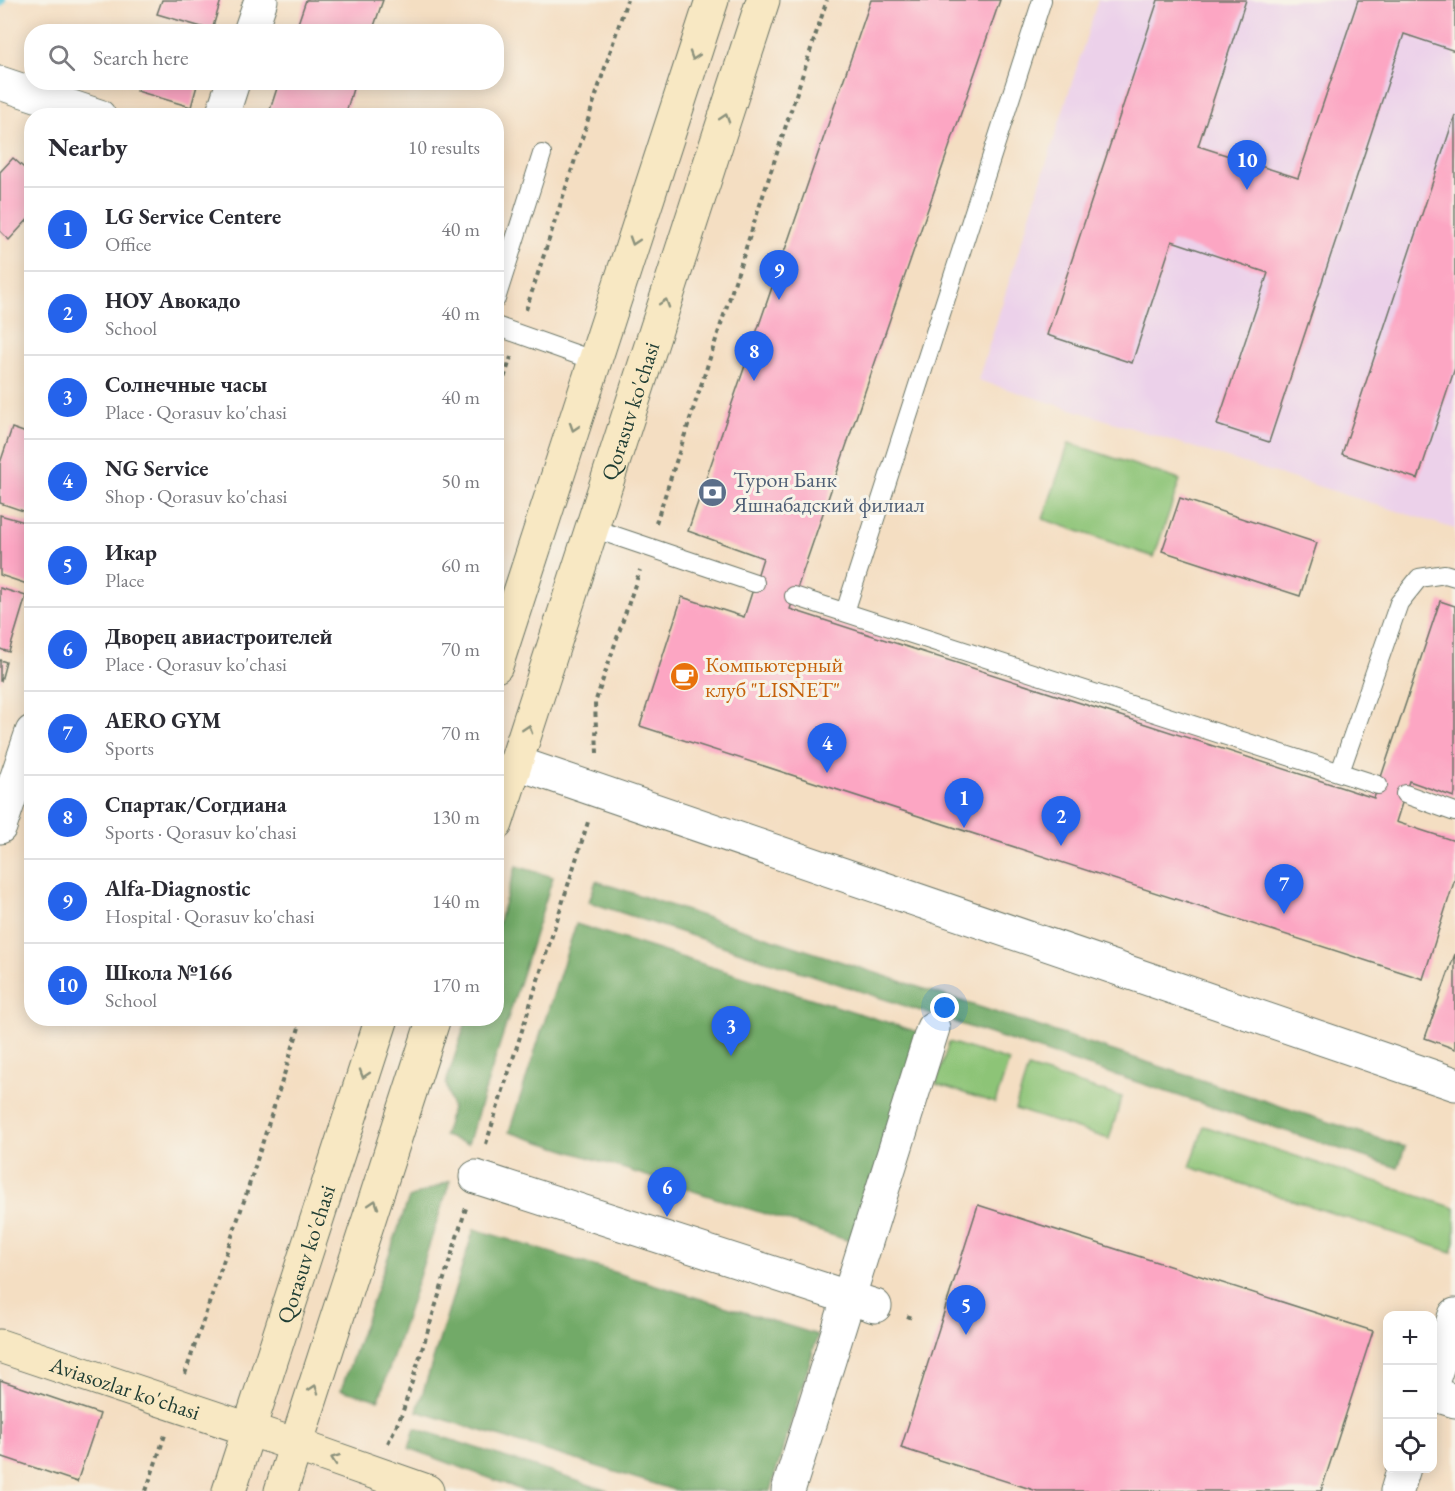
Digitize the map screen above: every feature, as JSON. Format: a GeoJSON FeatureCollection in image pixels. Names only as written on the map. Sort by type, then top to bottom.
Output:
{"type":"FeatureCollection","features":[{"type":"Feature","properties":{"kind":"main road"},"geometry":{"type":"LineString","coordinates":[[504,641],[712,0]]}},
{"type":"Feature","properties":{"kind":"main road","name":"Qorasuv ko'chasi"},"geometry":{"type":"LineString","coordinates":[[504,801],[763,0]]}},
{"type":"Feature","properties":{"kind":"main road","name":"Qorasuv ko'chasi"},"geometry":{"type":"LineString","coordinates":[[229,1491],[379,1026]]}},
{"type":"Feature","properties":{"kind":"main road"},"geometry":{"type":"LineString","coordinates":[[283,1490],[431,1026]]}},
{"type":"Feature","properties":{"kind":"main road","name":"Aviasozlar ko'chasi"},"geometry":{"type":"LineString","coordinates":[[0,1346],[427,1491]]}},
{"type":"Feature","properties":{"kind":"main road"},"geometry":{"type":"LineString","coordinates":[[249,1429],[283,1490]]}},
{"type":"Feature","properties":{"kind":"street"},"geometry":{"type":"LineString","coordinates":[[253,24],[261,0]]}},
{"type":"Feature","properties":{"kind":"street"},"geometry":{"type":"LineString","coordinates":[[0,83],[75,108]]}},
{"type":"Feature","properties":{"kind":"street"},"geometry":{"type":"LineString","coordinates":[[225,108],[230,90]]}},
{"type":"Feature","properties":{"kind":"street"},"geometry":{"type":"LineString","coordinates":[[0,827],[24,756]]}},
{"type":"Feature","properties":{"kind":"street"},"geometry":{"type":"LineString","coordinates":[[517,763],[1455,1084]]}},
{"type":"Feature","properties":{"kind":"street"},"geometry":{"type":"LineString","coordinates":[[788,1491],[862,1301],[933,1028]]}},
{"type":"Feature","properties":{"kind":"street"},"geometry":{"type":"LineString","coordinates":[[476,1176],[862,1301]]}},
{"type":"Feature","properties":{"kind":"street"},"geometry":{"type":"LineString","coordinates":[[1437,1368],[1455,1314]]}},
{"type":"Feature","properties":{"kind":"street"},"geometry":{"type":"LineString","coordinates":[[1437,1396],[1455,1401]]}},
{"type":"Feature","properties":{"kind":"street"},"geometry":{"type":"LineString","coordinates":[[1397,1491],[1402,1473]]}},
{"type":"Feature","properties":{"kind":"lane"},"geometry":{"type":"LineString","coordinates":[[845,612],[1042,0]]}},
{"type":"Feature","properties":{"kind":"lane"},"geometry":{"type":"LineString","coordinates":[[504,274],[542,154]]}},
{"type":"Feature","properties":{"kind":"lane"},"geometry":{"type":"LineString","coordinates":[[504,328],[595,361]]}},
{"type":"Feature","properties":{"kind":"lane"},"geometry":{"type":"LineString","coordinates":[[592,528],[755,583]]}},
{"type":"Feature","properties":{"kind":"lane"},"geometry":{"type":"LineString","coordinates":[[1340,772],[1399,603],[1419,578],[1446,574],[1455,577]]}},
{"type":"Feature","properties":{"kind":"lane"},"geometry":{"type":"LineString","coordinates":[[794,596],[1378,785]]}},
{"type":"Feature","properties":{"kind":"lane"},"geometry":{"type":"LineString","coordinates":[[1405,794],[1455,812]]}},
{"type":"Feature","properties":{"kind":"path"},"geometry":{"type":"LineString","coordinates":[[504,379],[627,0]]}},
{"type":"Feature","properties":{"kind":"path"},"geometry":{"type":"LineString","coordinates":[[375,1473],[402,1414],[598,790],[595,704],[828,0]]}},
{"type":"Feature","properties":{"kind":"path"},"geometry":{"type":"LineString","coordinates":[[146,1491],[245,1198],[299,1026]]}},
{"type":"Feature","properties":{"kind":"shaded area"},"geometry":{"type":"Polygon","coordinates":[[[1098,0],[1455,0],[1455,529],[978,380],[1098,0]]]}},
{"type":"Feature","properties":{"kind":"green space"},"geometry":{"type":"Polygon","coordinates":[[[1069,443],[1180,480],[1154,557],[1043,519],[1069,443]]]}},
{"type":"Feature","properties":{"kind":"green space"},"geometry":{"type":"Polygon","coordinates":[[[516,866],[553,877],[468,1144],[444,1136],[452,1108],[446,1083],[465,1026],[504,1026],[504,905],[516,866]]]}},
{"type":"Feature","properties":{"kind":"green space"},"geometry":{"type":"Polygon","coordinates":[[[596,881],[1405,1147],[1398,1168],[589,902],[596,881]]]}},
{"type":"Feature","properties":{"kind":"green space"},"geometry":{"type":"Polygon","coordinates":[[[576,924],[921,1033],[853,1242],[509,1132],[576,924]]]}},
{"type":"Feature","properties":{"kind":"green space"},"geometry":{"type":"Polygon","coordinates":[[[949,1042],[1009,1061],[995,1103],[936,1084],[949,1042]]]}},
{"type":"Feature","properties":{"kind":"green space"},"geometry":{"type":"Polygon","coordinates":[[[1028,1068],[1122,1097],[1109,1139],[1015,1109],[1028,1068]]]}},
{"type":"Feature","properties":{"kind":"green space"},"geometry":{"type":"Polygon","coordinates":[[[1204,1126],[1455,1208],[1455,1242],[1452,1252],[1190,1167],[1204,1126]]]}},
{"type":"Feature","properties":{"kind":"green space"},"geometry":{"type":"Polygon","coordinates":[[[450,1181],[379,1400],[341,1390],[409,1198],[450,1181]]]}},
{"type":"Feature","properties":{"kind":"green space"},"geometry":{"type":"Polygon","coordinates":[[[474,1229],[818,1335],[770,1491],[677,1491],[417,1411],[474,1229]]]}},
{"type":"Feature","properties":{"kind":"green space"},"geometry":{"type":"Polygon","coordinates":[[[415,1428],[608,1491],[524,1491],[409,1448],[415,1428]]]}},
{"type":"Feature","properties":{"kind":"building"},"geometry":{"type":"Polygon","coordinates":[[[162,0],[221,0],[214,24],[191,24],[157,14],[162,0]]]}},
{"type":"Feature","properties":{"kind":"building"},"geometry":{"type":"Polygon","coordinates":[[[306,0],[383,0],[375,24],[298,24],[306,0]]]}},
{"type":"Feature","properties":{"kind":"building"},"geometry":{"type":"Polygon","coordinates":[[[871,0],[1000,0],[790,609],[1374,798],[1440,601],[1455,606],[1454,797],[1409,781],[1396,822],[1455,841],[1455,879],[1423,979],[640,726],[682,597],[744,617],[763,558],[688,531],[871,0]]]}},
{"type":"Feature","properties":{"kind":"building"},"geometry":{"type":"Polygon","coordinates":[[[1158,0],[1246,0],[1198,146],[1298,178],[1358,0],[1455,0],[1455,51],[1404,34],[1269,442],[1217,425],[1268,273],[1172,241],[1132,363],[1047,335],[1158,0]]]}},
{"type":"Feature","properties":{"kind":"building"},"geometry":{"type":"Polygon","coordinates":[[[137,90],[196,90],[191,107],[137,90]]]}},
{"type":"Feature","properties":{"kind":"building"},"geometry":{"type":"Polygon","coordinates":[[[276,90],[353,90],[347,108],[271,108],[276,90]]]}},
{"type":"Feature","properties":{"kind":"building"},"geometry":{"type":"Polygon","coordinates":[[[1455,115],[1455,368],[1418,479],[1342,454],[1455,115]]]}},
{"type":"Feature","properties":{"kind":"building"},"geometry":{"type":"Polygon","coordinates":[[[13,158],[24,168],[24,224],[9,240],[0,231],[0,172],[13,158]]]}},
{"type":"Feature","properties":{"kind":"building"},"geometry":{"type":"Polygon","coordinates":[[[12,428],[24,432],[24,511],[0,503],[0,463],[12,428]]]}},
{"type":"Feature","properties":{"kind":"building"},"geometry":{"type":"Polygon","coordinates":[[[1180,498],[1317,543],[1300,596],[1162,551],[1180,498]]]}},
{"type":"Feature","properties":{"kind":"building"},"geometry":{"type":"Polygon","coordinates":[[[0,515],[24,522],[24,583],[0,575],[0,515]]]}},
{"type":"Feature","properties":{"kind":"building"},"geometry":{"type":"Polygon","coordinates":[[[0,588],[24,595],[24,603],[9,652],[0,649],[0,588]]]}},
{"type":"Feature","properties":{"kind":"building"},"geometry":{"type":"Polygon","coordinates":[[[0,660],[6,662],[1,681],[0,681],[0,660]]]}},
{"type":"Feature","properties":{"kind":"building"},"geometry":{"type":"Polygon","coordinates":[[[1455,954],[1455,1049],[1425,1038],[1455,954]]]}},
{"type":"Feature","properties":{"kind":"building"},"geometry":{"type":"Polygon","coordinates":[[[978,1205],[1373,1331],[1321,1491],[1037,1491],[901,1448],[978,1205]]]}},
{"type":"Feature","properties":{"kind":"building"},"geometry":{"type":"Polygon","coordinates":[[[0,1380],[100,1414],[77,1482],[0,1456],[0,1380]]]}},
{"type":"Feature","properties":{"kind":"place","name":"Школа №166"},"geometry":{"type":"Point","coordinates":[1247,190]}},
{"type":"Feature","properties":{"kind":"place","name":"Alfa-Diagnostic"},"geometry":{"type":"Point","coordinates":[779,300]}},
{"type":"Feature","properties":{"kind":"place","name":"Спартак/Согдиана"},"geometry":{"type":"Point","coordinates":[754,381]}},
{"type":"Feature","properties":{"kind":"place","name":"Турон Банк Яшнабадский филиал"},"geometry":{"type":"Point","coordinates":[712,492]}},
{"type":"Feature","properties":{"kind":"place","name":"Компьютерный клуб \"LISNET\""},"geometry":{"type":"Point","coordinates":[684,677]}},
{"type":"Feature","properties":{"kind":"place","name":"NG Service"},"geometry":{"type":"Point","coordinates":[827,773]}},
{"type":"Feature","properties":{"kind":"place","name":"LG Service Centere"},"geometry":{"type":"Point","coordinates":[964,828]}},
{"type":"Feature","properties":{"kind":"place","name":"НОУ Авокадо"},"geometry":{"type":"Point","coordinates":[1061,846]}},
{"type":"Feature","properties":{"kind":"place","name":"AERO GYM"},"geometry":{"type":"Point","coordinates":[1284,914]}},
{"type":"Feature","properties":{"kind":"place","name":"Солнечные часы"},"geometry":{"type":"Point","coordinates":[731,1056]}},
{"type":"Feature","properties":{"kind":"place","name":"Дворец авиастроителей"},"geometry":{"type":"Point","coordinates":[667,1217]}},
{"type":"Feature","properties":{"kind":"place","name":"Икар"},"geometry":{"type":"Point","coordinates":[966,1335]}}]}
